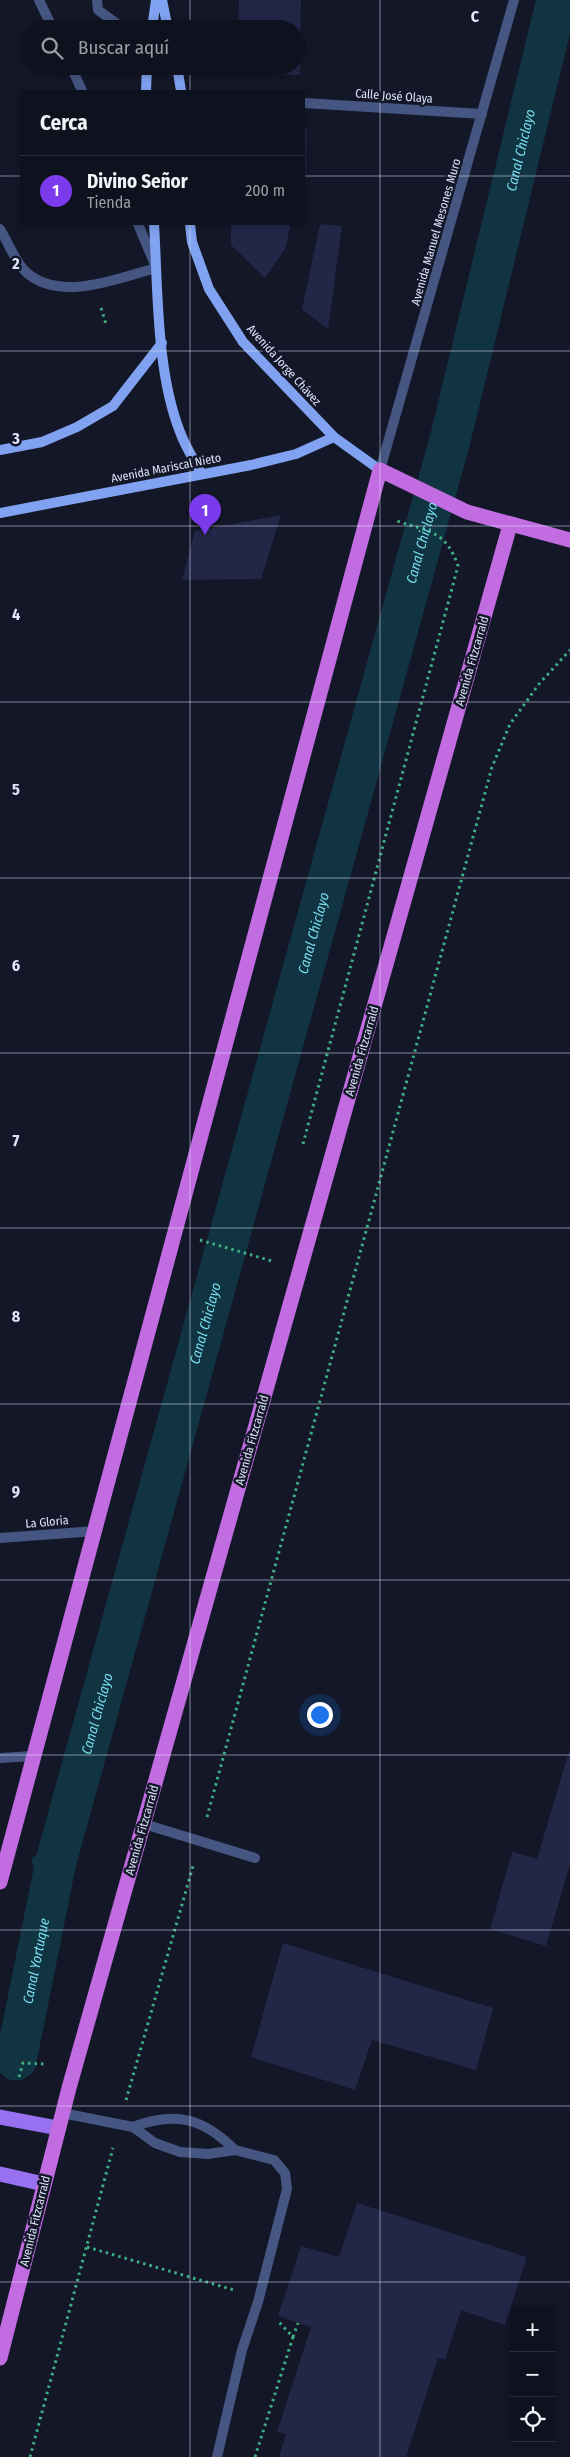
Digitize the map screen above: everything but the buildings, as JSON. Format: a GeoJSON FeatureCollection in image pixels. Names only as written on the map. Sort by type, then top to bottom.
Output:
{"type":"FeatureCollection","features":[{"type":"Feature","properties":{"kind":"highway"},"geometry":{"type":"LineString","coordinates":[[0,1882],[32,1756],[96,1531],[380,470],[467,512],[570,540]]}},
{"type":"Feature","properties":{"kind":"highway","name":"Avenida Fitzcarrald"},"geometry":{"type":"LineString","coordinates":[[0,2358],[62,2113],[510,525]]}},
{"type":"Feature","properties":{"kind":"main road"},"geometry":{"type":"LineString","coordinates":[[153,20],[156,0]]}},
{"type":"Feature","properties":{"kind":"main road"},"geometry":{"type":"LineString","coordinates":[[162,0],[166,20]]}},
{"type":"Feature","properties":{"kind":"main road"},"geometry":{"type":"LineString","coordinates":[[146,90],[147,75]]}},
{"type":"Feature","properties":{"kind":"main road"},"geometry":{"type":"LineString","coordinates":[[178,75],[181,90]]}},
{"type":"Feature","properties":{"kind":"main road"},"geometry":{"type":"LineString","coordinates":[[154,225],[167,388],[177,424],[201,473]]}},
{"type":"Feature","properties":{"kind":"main road","name":"Avenida Jorge Chávez"},"geometry":{"type":"LineString","coordinates":[[190,225],[192,242],[209,289],[243,342],[334,437],[380,470]]}},
{"type":"Feature","properties":{"kind":"main road"},"geometry":{"type":"LineString","coordinates":[[0,450],[42,442],[77,427],[113,406],[162,343]]}},
{"type":"Feature","properties":{"kind":"main road","name":"Avenida Mariscal Nieto"},"geometry":{"type":"LineString","coordinates":[[0,513],[201,473],[251,465],[296,454],[334,437]]}},
{"type":"Feature","properties":{"kind":"main road"},"geometry":{"type":"LineString","coordinates":[[0,2118],[58,2128]]}},
{"type":"Feature","properties":{"kind":"main road"},"geometry":{"type":"LineString","coordinates":[[0,2174],[44,2184]]}},
{"type":"Feature","properties":{"kind":"street"},"geometry":{"type":"LineString","coordinates":[[39,0],[49,20]]}},
{"type":"Feature","properties":{"kind":"street"},"geometry":{"type":"LineString","coordinates":[[98,0],[98,10],[112,20]]}},
{"type":"Feature","properties":{"kind":"street","name":"Avenida Manuel Mesones Muro"},"geometry":{"type":"LineString","coordinates":[[380,470],[514,0]]}},
{"type":"Feature","properties":{"kind":"street"},"geometry":{"type":"LineString","coordinates":[[75,75],[82,90]]}},
{"type":"Feature","properties":{"kind":"street","name":"Calle José Olaya"},"geometry":{"type":"LineString","coordinates":[[305,103],[482,114]]}},
{"type":"Feature","properties":{"kind":"street"},"geometry":{"type":"LineString","coordinates":[[0,229],[25,271],[40,283],[58,286],[79,286],[156,268],[138,225]]}},
{"type":"Feature","properties":{"kind":"street","name":"La Gloria"},"geometry":{"type":"LineString","coordinates":[[0,1538],[96,1531]]}},
{"type":"Feature","properties":{"kind":"street"},"geometry":{"type":"LineString","coordinates":[[0,1758],[32,1756]]}},
{"type":"Feature","properties":{"kind":"street"},"geometry":{"type":"LineString","coordinates":[[144,1824],[255,1858]]}},
{"type":"Feature","properties":{"kind":"street"},"geometry":{"type":"LineString","coordinates":[[62,2113],[133,2127],[155,2143],[180,2152],[208,2154],[235,2150],[274,2160],[285,2173],[287,2189],[256,2311],[242,2350],[217,2457]]}},
{"type":"Feature","properties":{"kind":"street"},"geometry":{"type":"LineString","coordinates":[[133,2127],[154,2119],[176,2118],[199,2123],[219,2134],[235,2150]]}},
{"type":"Feature","properties":{"kind":"path"},"geometry":{"type":"LineString","coordinates":[[397,521],[439,535]]}},
{"type":"Feature","properties":{"kind":"path"},"geometry":{"type":"LineString","coordinates":[[124,2108],[200,1841],[492,767],[510,724],[539,684],[570,650]]}},
{"type":"Feature","properties":{"kind":"path"},"geometry":{"type":"LineString","coordinates":[[207,1242],[272,1261]]}},
{"type":"Feature","properties":{"kind":"path"},"geometry":{"type":"LineString","coordinates":[[30,2457],[114,2145]]}},
{"type":"Feature","properties":{"kind":"path"},"geometry":{"type":"LineString","coordinates":[[293,2337],[298,2323]]}},
{"type":"Feature","properties":{"kind":"waterway","name":"Canal Chiclayo"},"geometry":{"type":"LineString","coordinates":[[16,2060],[56,1861],[450,440],[557,0]]}},
{"type":"Feature","properties":{"kind":"waterway"},"geometry":{"type":"LineString","coordinates":[[37,1861],[56,1861]]}},
{"type":"Feature","properties":{"kind":"place","name":"Divino Señor"},"geometry":{"type":"Point","coordinates":[205,535]}},
{"type":"Feature","properties":{"kind":"water label","name":"Canal Yortuque"},"geometry":{"type":"Point","coordinates":[36,1960]}}]}
